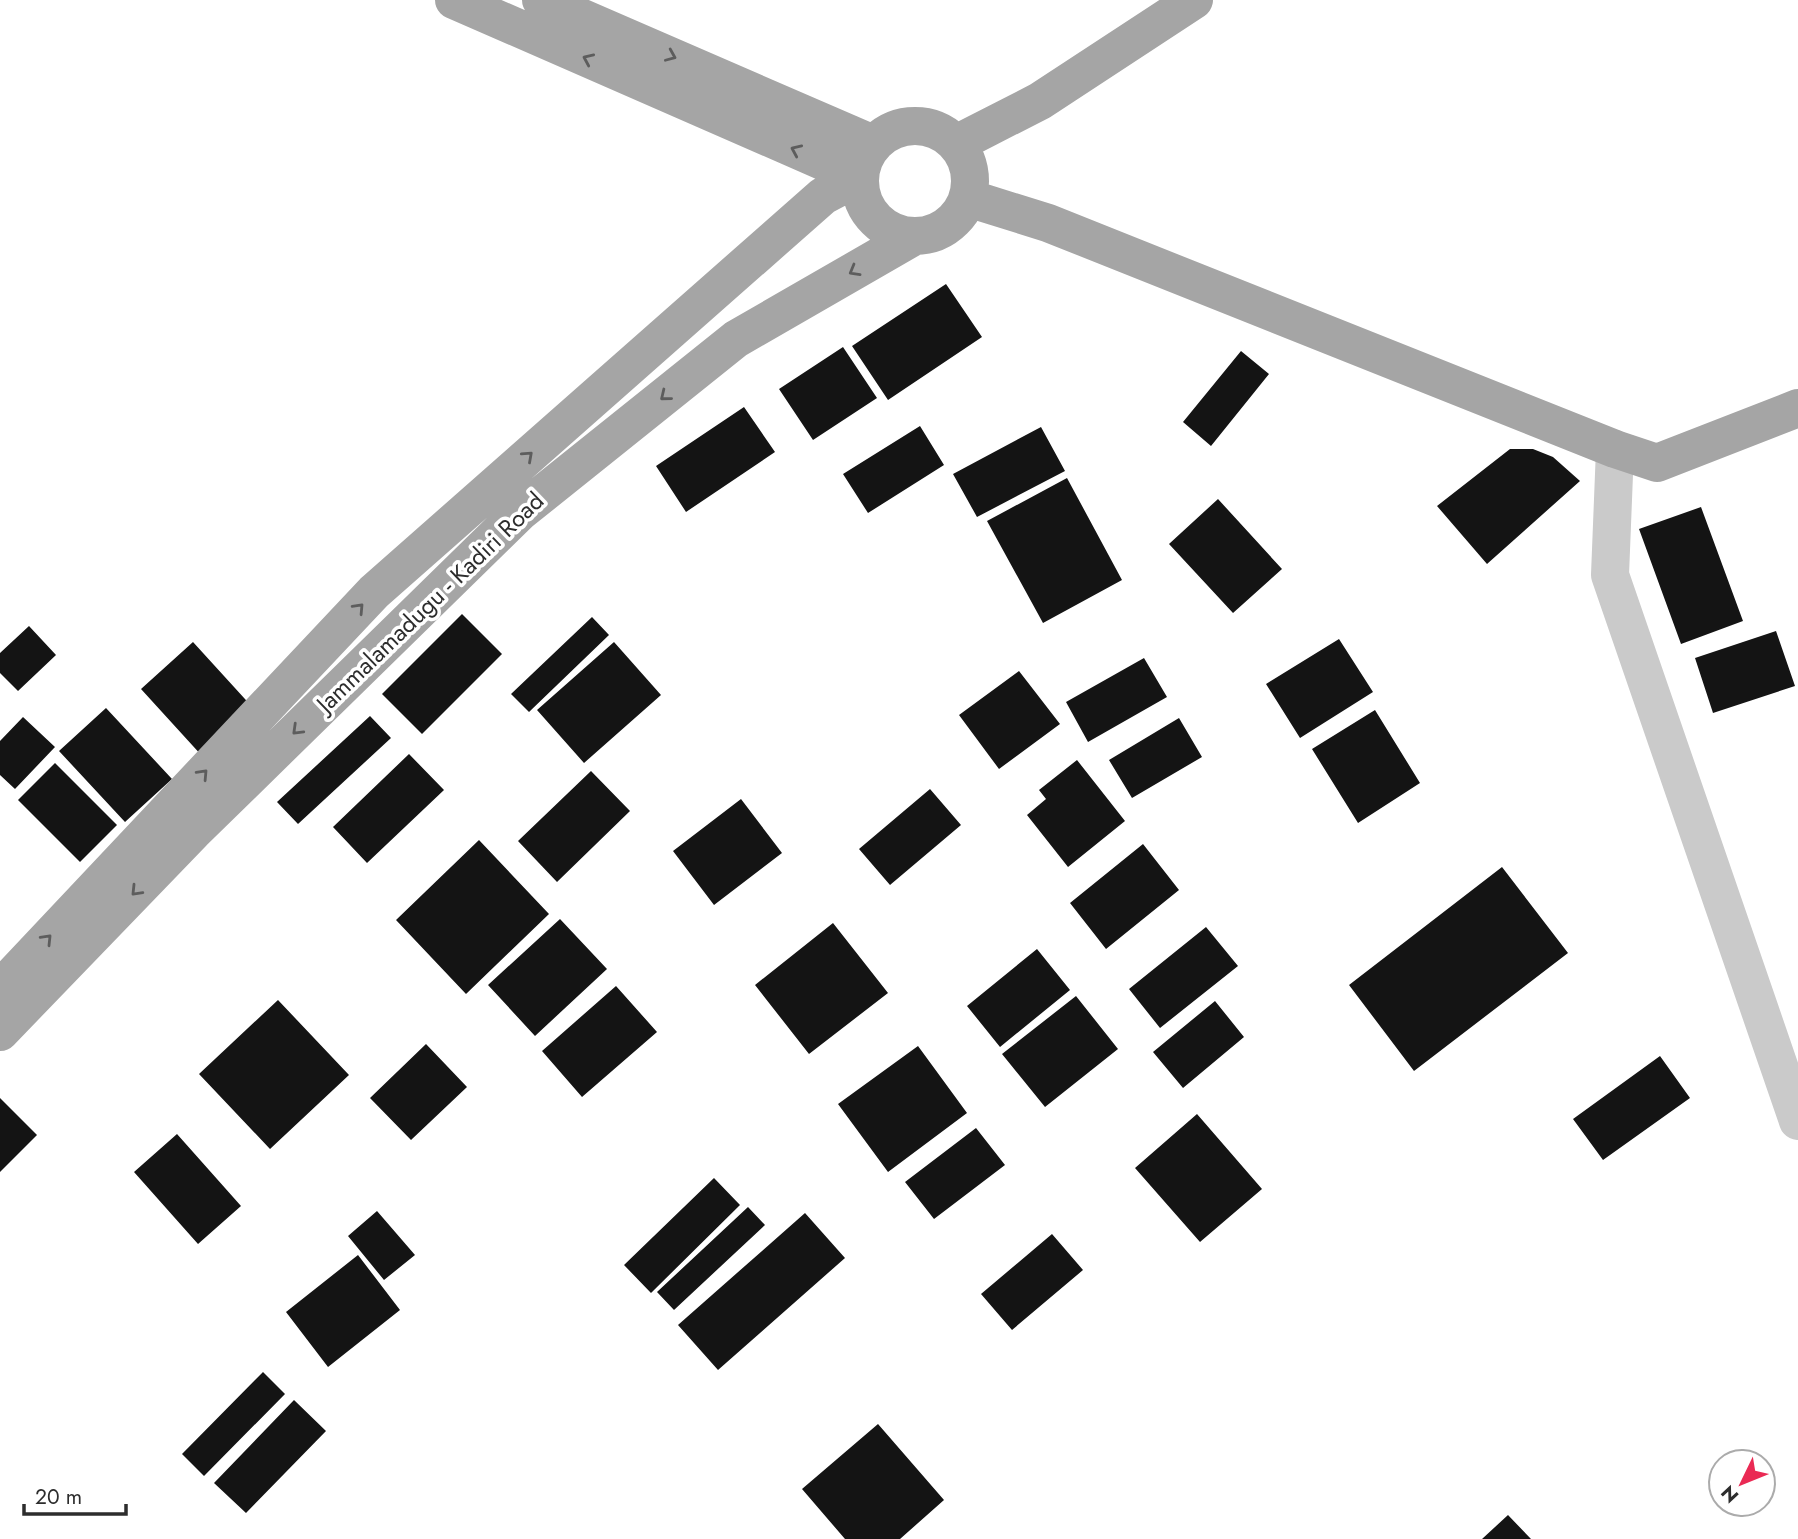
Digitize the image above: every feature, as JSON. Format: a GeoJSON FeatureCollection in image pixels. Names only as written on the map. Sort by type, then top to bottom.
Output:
{"type":"FeatureCollection","features":[{"type":"Feature","properties":{"kind":"main road"},"geometry":{"type":"LineString","coordinates":[[454,0],[866,160]]}},
{"type":"Feature","properties":{"kind":"main road"},"geometry":{"type":"LineString","coordinates":[[541,0],[866,160]]}},
{"type":"Feature","properties":{"kind":"main road"},"geometry":{"type":"LineString","coordinates":[[1194,0],[1040,101],[956,144],[966,160],[970,179],[968,198],[1048,223],[1615,449],[1657,463],[1798,408]]}},
{"type":"Feature","properties":{"kind":"main road","name":"Jammalamadugu - Kadiri Road"},"geometry":{"type":"LineString","coordinates":[[0,989],[374,592],[866,160],[887,132],[904,126],[922,126],[941,132],[956,144]]}},
{"type":"Feature","properties":{"kind":"main road"},"geometry":{"type":"LineString","coordinates":[[866,160],[861,195],[868,211],[880,225],[913,237]]}},
{"type":"Feature","properties":{"kind":"main road","name":"Jammalamadugu - Kadiri Road"},"geometry":{"type":"LineString","coordinates":[[0,1032],[193,832],[520,512],[736,339],[913,237],[930,235],[946,227],[959,215],[968,198]]}},
{"type":"Feature","properties":{"kind":"street"},"geometry":{"type":"LineString","coordinates":[[1615,449],[1610,575],[1798,1121]]}},
{"type":"Feature","properties":{"kind":"building"},"geometry":{"type":"Polygon","coordinates":[[[946,284],[982,337],[888,400],[852,346],[946,284]]]}},
{"type":"Feature","properties":{"kind":"building"},"geometry":{"type":"Polygon","coordinates":[[[843,347],[877,398],[813,440],[779,389],[843,347]]]}},
{"type":"Feature","properties":{"kind":"building"},"geometry":{"type":"Polygon","coordinates":[[[1241,351],[1269,374],[1211,446],[1183,422],[1241,351]]]}},
{"type":"Feature","properties":{"kind":"building"},"geometry":{"type":"Polygon","coordinates":[[[744,407],[775,452],[686,512],[656,466],[744,407]]]}},
{"type":"Feature","properties":{"kind":"building"},"geometry":{"type":"Polygon","coordinates":[[[920,426],[944,465],[868,513],[843,474],[920,426]]]}},
{"type":"Feature","properties":{"kind":"building"},"geometry":{"type":"Polygon","coordinates":[[[1041,427],[1065,471],[977,517],[953,474],[1041,427]]]}},
{"type":"Feature","properties":{"kind":"building"},"geometry":{"type":"Polygon","coordinates":[[[1510,449],[1533,449],[1553,457],[1580,481],[1487,564],[1437,506],[1510,449]]]}},
{"type":"Feature","properties":{"kind":"building"},"geometry":{"type":"Polygon","coordinates":[[[1067,478],[1122,580],[1043,623],[987,521],[1067,478]]]}},
{"type":"Feature","properties":{"kind":"building"},"geometry":{"type":"Polygon","coordinates":[[[1218,499],[1282,569],[1233,613],[1169,544],[1218,499]]]}},
{"type":"Feature","properties":{"kind":"building"},"geometry":{"type":"Polygon","coordinates":[[[1701,507],[1743,621],[1681,644],[1639,529],[1701,507]]]}},
{"type":"Feature","properties":{"kind":"building"},"geometry":{"type":"Polygon","coordinates":[[[462,614],[502,654],[422,734],[382,694],[462,614]]]}},
{"type":"Feature","properties":{"kind":"building"},"geometry":{"type":"Polygon","coordinates":[[[592,617],[609,635],[529,712],[511,694],[592,617]]]}},
{"type":"Feature","properties":{"kind":"building"},"geometry":{"type":"Polygon","coordinates":[[[29,626],[56,655],[18,691],[0,673],[0,653],[29,626]]]}},
{"type":"Feature","properties":{"kind":"building"},"geometry":{"type":"Polygon","coordinates":[[[1776,631],[1795,686],[1713,713],[1695,658],[1776,631]]]}},
{"type":"Feature","properties":{"kind":"building"},"geometry":{"type":"Polygon","coordinates":[[[1339,639],[1373,692],[1300,738],[1266,684],[1339,639]]]}},
{"type":"Feature","properties":{"kind":"building"},"geometry":{"type":"Polygon","coordinates":[[[193,642],[255,710],[203,757],[141,689],[193,642]]]}},
{"type":"Feature","properties":{"kind":"building"},"geometry":{"type":"Polygon","coordinates":[[[614,642],[661,695],[584,763],[537,710],[614,642]]]}},
{"type":"Feature","properties":{"kind":"building"},"geometry":{"type":"Polygon","coordinates":[[[1144,658],[1167,697],[1088,742],[1066,702],[1144,658]]]}},
{"type":"Feature","properties":{"kind":"building"},"geometry":{"type":"Polygon","coordinates":[[[1019,671],[1060,724],[999,769],[959,715],[1019,671]]]}},
{"type":"Feature","properties":{"kind":"building"},"geometry":{"type":"Polygon","coordinates":[[[106,708],[172,779],[125,822],[59,751],[106,708]]]}},
{"type":"Feature","properties":{"kind":"building"},"geometry":{"type":"Polygon","coordinates":[[[1375,710],[1420,783],[1358,823],[1312,749],[1375,710]]]}},
{"type":"Feature","properties":{"kind":"building"},"geometry":{"type":"Polygon","coordinates":[[[370,716],[391,738],[298,824],[277,802],[370,716]]]}},
{"type":"Feature","properties":{"kind":"building"},"geometry":{"type":"Polygon","coordinates":[[[23,717],[55,747],[15,789],[0,775],[0,741],[23,717]]]}},
{"type":"Feature","properties":{"kind":"building"},"geometry":{"type":"Polygon","coordinates":[[[1179,718],[1202,757],[1132,798],[1109,760],[1179,718]]]}},
{"type":"Feature","properties":{"kind":"building"},"geometry":{"type":"Polygon","coordinates":[[[409,754],[444,790],[367,863],[333,827],[409,754]]]}},
{"type":"Feature","properties":{"kind":"building"},"geometry":{"type":"Polygon","coordinates":[[[1077,760],[1125,821],[1068,867],[1027,815],[1046,799],[1039,790],[1077,760]]]}},
{"type":"Feature","properties":{"kind":"building"},"geometry":{"type":"Polygon","coordinates":[[[55,763],[117,825],[80,862],[18,800],[55,763]]]}},
{"type":"Feature","properties":{"kind":"building"},"geometry":{"type":"Polygon","coordinates":[[[591,771],[630,811],[557,882],[518,841],[591,771]]]}},
{"type":"Feature","properties":{"kind":"building"},"geometry":{"type":"Polygon","coordinates":[[[930,789],[961,825],[890,885],[859,849],[930,789]]]}},
{"type":"Feature","properties":{"kind":"building"},"geometry":{"type":"Polygon","coordinates":[[[741,799],[782,853],[714,905],[673,851],[741,799]]]}},
{"type":"Feature","properties":{"kind":"building"},"geometry":{"type":"Polygon","coordinates":[[[479,840],[549,914],[466,994],[396,920],[479,840]]]}},
{"type":"Feature","properties":{"kind":"building"},"geometry":{"type":"Polygon","coordinates":[[[1143,844],[1179,890],[1106,949],[1070,903],[1143,844]]]}},
{"type":"Feature","properties":{"kind":"building"},"geometry":{"type":"Polygon","coordinates":[[[1502,867],[1568,953],[1414,1071],[1349,985],[1502,867]]]}},
{"type":"Feature","properties":{"kind":"building"},"geometry":{"type":"Polygon","coordinates":[[[560,919],[607,969],[535,1036],[488,985],[560,919]]]}},
{"type":"Feature","properties":{"kind":"building"},"geometry":{"type":"Polygon","coordinates":[[[833,923],[888,993],[809,1054],[755,985],[833,923]]]}},
{"type":"Feature","properties":{"kind":"building"},"geometry":{"type":"Polygon","coordinates":[[[1206,927],[1238,966],[1160,1028],[1129,989],[1206,927]]]}},
{"type":"Feature","properties":{"kind":"building"},"geometry":{"type":"Polygon","coordinates":[[[1037,949],[1070,990],[1000,1047],[967,1006],[1037,949]]]}},
{"type":"Feature","properties":{"kind":"building"},"geometry":{"type":"Polygon","coordinates":[[[616,986],[657,1032],[582,1097],[542,1051],[616,986]]]}},
{"type":"Feature","properties":{"kind":"building"},"geometry":{"type":"Polygon","coordinates":[[[1076,996],[1118,1049],[1045,1107],[1002,1054],[1076,996]]]}},
{"type":"Feature","properties":{"kind":"building"},"geometry":{"type":"Polygon","coordinates":[[[278,1000],[349,1075],[270,1149],[199,1074],[278,1000]]]}},
{"type":"Feature","properties":{"kind":"building"},"geometry":{"type":"Polygon","coordinates":[[[1215,1001],[1244,1037],[1183,1088],[1153,1052],[1215,1001]]]}},
{"type":"Feature","properties":{"kind":"building"},"geometry":{"type":"Polygon","coordinates":[[[426,1044],[467,1087],[411,1140],[370,1098],[426,1044]]]}},
{"type":"Feature","properties":{"kind":"building"},"geometry":{"type":"Polygon","coordinates":[[[918,1046],[967,1113],[888,1172],[838,1104],[918,1046]]]}},
{"type":"Feature","properties":{"kind":"building"},"geometry":{"type":"Polygon","coordinates":[[[1660,1056],[1690,1098],[1603,1160],[1573,1119],[1660,1056]]]}},
{"type":"Feature","properties":{"kind":"building"},"geometry":{"type":"Polygon","coordinates":[[[0,1098],[37,1135],[0,1172],[0,1098]]]}},
{"type":"Feature","properties":{"kind":"building"},"geometry":{"type":"Polygon","coordinates":[[[1197,1114],[1262,1189],[1200,1242],[1135,1168],[1197,1114]]]}},
{"type":"Feature","properties":{"kind":"building"},"geometry":{"type":"Polygon","coordinates":[[[976,1128],[1005,1165],[934,1219],[905,1182],[976,1128]]]}},
{"type":"Feature","properties":{"kind":"building"},"geometry":{"type":"Polygon","coordinates":[[[177,1134],[241,1206],[198,1244],[134,1172],[177,1134]]]}},
{"type":"Feature","properties":{"kind":"building"},"geometry":{"type":"Polygon","coordinates":[[[714,1178],[740,1205],[651,1293],[624,1265],[714,1178]]]}},
{"type":"Feature","properties":{"kind":"building"},"geometry":{"type":"Polygon","coordinates":[[[748,1207],[765,1225],[674,1310],[657,1292],[748,1207]]]}},
{"type":"Feature","properties":{"kind":"building"},"geometry":{"type":"Polygon","coordinates":[[[377,1211],[415,1255],[384,1280],[348,1236],[377,1211]]]}},
{"type":"Feature","properties":{"kind":"building"},"geometry":{"type":"Polygon","coordinates":[[[805,1213],[845,1258],[718,1370],[678,1325],[805,1213]]]}},
{"type":"Feature","properties":{"kind":"building"},"geometry":{"type":"Polygon","coordinates":[[[1052,1234],[1083,1270],[1012,1330],[981,1294],[1052,1234]]]}},
{"type":"Feature","properties":{"kind":"building"},"geometry":{"type":"Polygon","coordinates":[[[358,1255],[400,1310],[328,1367],[286,1312],[358,1255]]]}},
{"type":"Feature","properties":{"kind":"building"},"geometry":{"type":"Polygon","coordinates":[[[263,1372],[285,1394],[204,1476],[182,1454],[263,1372]]]}},
{"type":"Feature","properties":{"kind":"building"},"geometry":{"type":"Polygon","coordinates":[[[294,1400],[326,1431],[246,1513],[214,1483],[294,1400]]]}},
{"type":"Feature","properties":{"kind":"building"},"geometry":{"type":"Polygon","coordinates":[[[878,1424],[944,1500],[900,1539],[845,1539],[802,1489],[878,1424]]]}},
{"type":"Feature","properties":{"kind":"building"},"geometry":{"type":"Polygon","coordinates":[[[1508,1515],[1531,1539],[1482,1539],[1508,1515]]]}}]}
